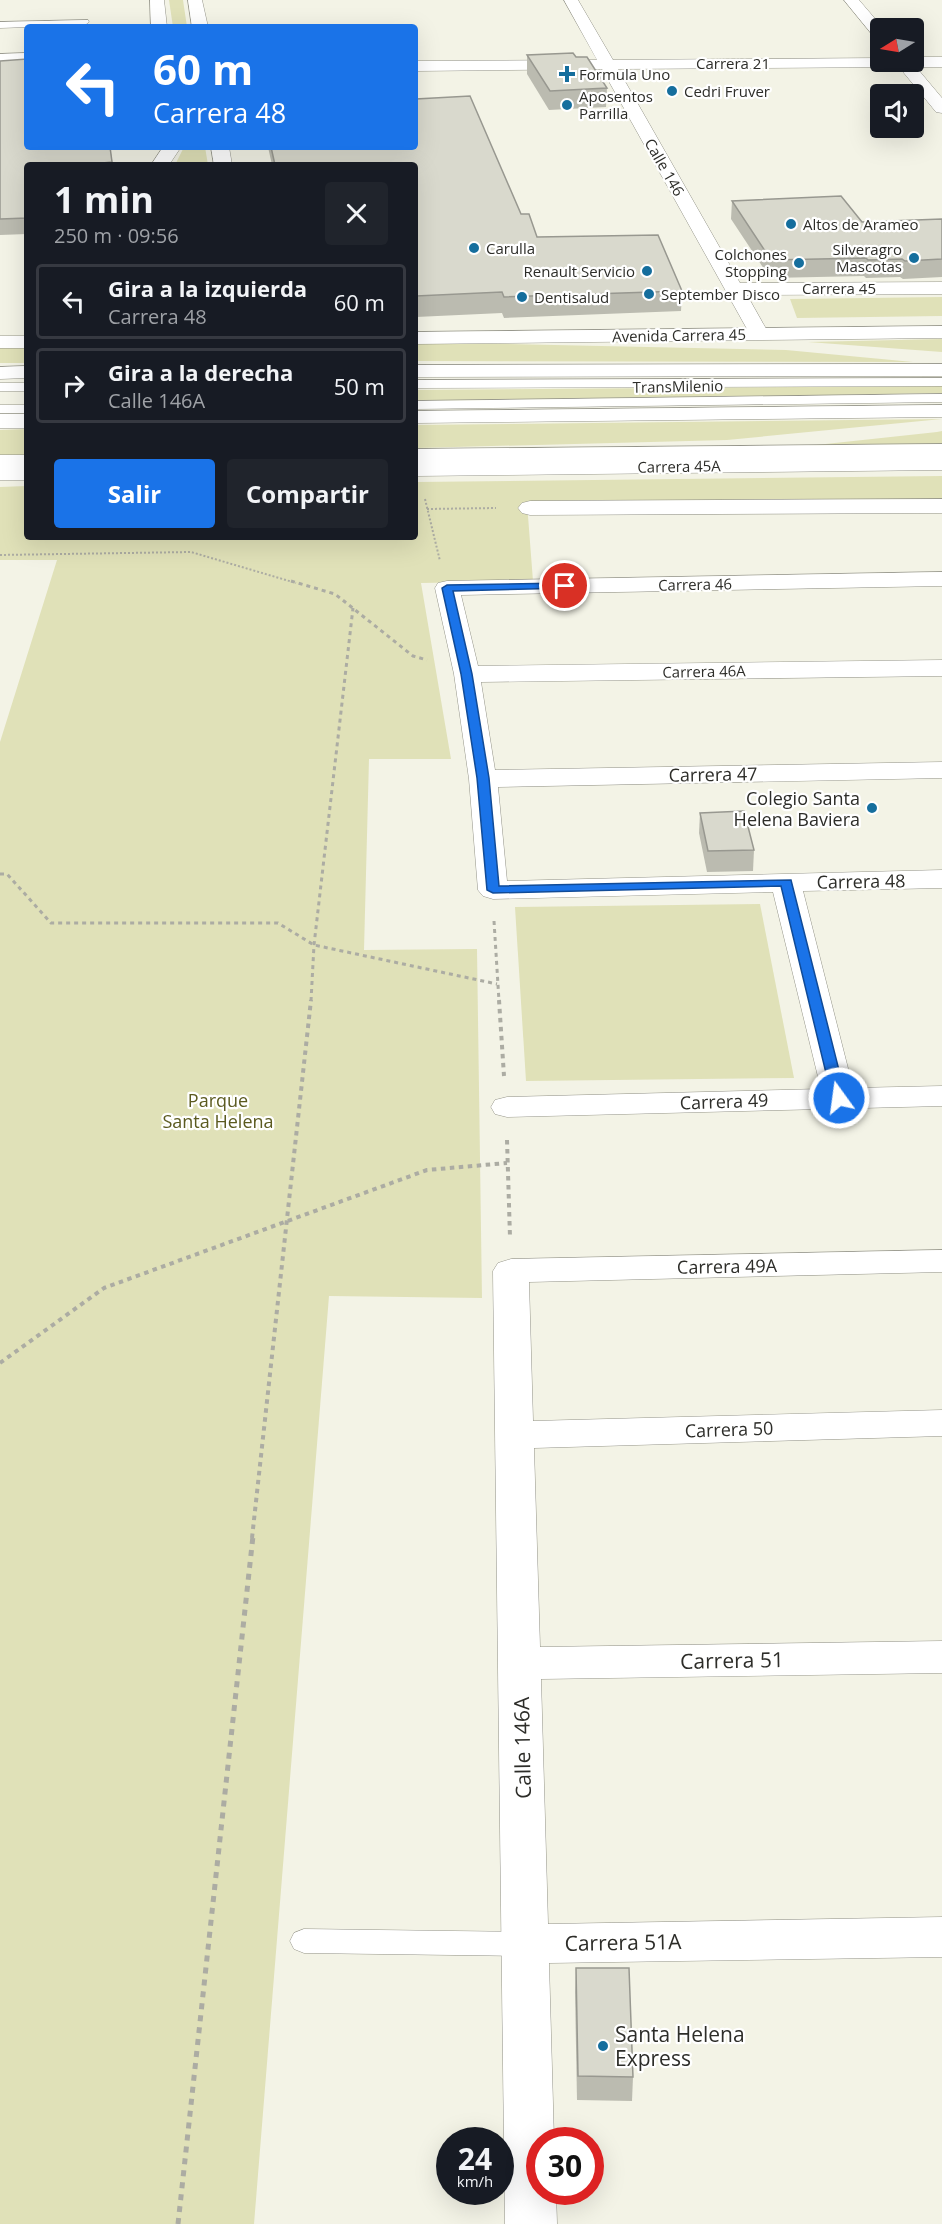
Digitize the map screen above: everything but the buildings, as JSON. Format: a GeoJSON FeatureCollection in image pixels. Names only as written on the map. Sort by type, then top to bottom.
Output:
{"type":"FeatureCollection","features":[{"type":"Feature","properties":{"kind":"main road"},"geometry":{"type":"LineString","coordinates":[[156,0],[159,24]]}},
{"type":"Feature","properties":{"kind":"main road"},"geometry":{"type":"LineString","coordinates":[[195,0],[199,24]]}},
{"type":"Feature","properties":{"kind":"main road","name":"Calle 146"},"geometry":{"type":"LineString","coordinates":[[571,0],[759,334]]}},
{"type":"Feature","properties":{"kind":"main road"},"geometry":{"type":"LineString","coordinates":[[851,0],[870,23]]}},
{"type":"Feature","properties":{"kind":"main road"},"geometry":{"type":"LineString","coordinates":[[0,59],[24,58]]}},
{"type":"Feature","properties":{"kind":"main road","name":"Carrera 21"},"geometry":{"type":"LineString","coordinates":[[418,66],[870,62]]}},
{"type":"Feature","properties":{"kind":"main road","name":"Carrera 21"},"geometry":{"type":"LineString","coordinates":[[924,62],[942,62]]}},
{"type":"Feature","properties":{"kind":"main road"},"geometry":{"type":"LineString","coordinates":[[911,72],[942,108]]}},
{"type":"Feature","properties":{"kind":"main road","name":"Carrera 45"},"geometry":{"type":"LineString","coordinates":[[735,289],[942,288]]}},
{"type":"Feature","properties":{"kind":"main road","name":"Avenida Carrera 45"},"geometry":{"type":"LineString","coordinates":[[418,338],[942,332]]}},
{"type":"Feature","properties":{"kind":"main road"},"geometry":{"type":"LineString","coordinates":[[569,337],[942,357]]}},
{"type":"Feature","properties":{"kind":"main road"},"geometry":{"type":"LineString","coordinates":[[0,342],[24,342]]}},
{"type":"Feature","properties":{"kind":"main road","name":"Avenida Carrera 45"},"geometry":{"type":"LineString","coordinates":[[418,371],[942,370]]}},
{"type":"Feature","properties":{"kind":"main road"},"geometry":{"type":"LineString","coordinates":[[0,373],[24,372]]}},
{"type":"Feature","properties":{"kind":"main road"},"geometry":{"type":"LineString","coordinates":[[418,417],[942,411]]}},
{"type":"Feature","properties":{"kind":"main road"},"geometry":{"type":"LineString","coordinates":[[0,421],[24,421]]}},
{"type":"Feature","properties":{"kind":"main road"},"geometry":{"type":"LineString","coordinates":[[667,453],[942,428]]}},
{"type":"Feature","properties":{"kind":"main road"},"geometry":{"type":"LineString","coordinates":[[418,456],[942,451]]}},
{"type":"Feature","properties":{"kind":"main road"},"geometry":{"type":"LineString","coordinates":[[0,462],[24,462]]}},
{"type":"Feature","properties":{"kind":"main road","name":"Carrera 45A"},"geometry":{"type":"LineString","coordinates":[[418,469],[942,464]]}},
{"type":"Feature","properties":{"kind":"main road"},"geometry":{"type":"LineString","coordinates":[[0,473],[24,473]]}},
{"type":"Feature","properties":{"kind":"main road"},"geometry":{"type":"LineString","coordinates":[[530,508],[942,506]]}},
{"type":"Feature","properties":{"kind":"main road","name":"Carrera 46"},"geometry":{"type":"LineString","coordinates":[[447,588],[942,579]]}},
{"type":"Feature","properties":{"kind":"main road"},"geometry":{"type":"LineString","coordinates":[[447,588],[467,674],[483,778]]}},
{"type":"Feature","properties":{"kind":"main road","name":"Carrera 46A"},"geometry":{"type":"LineString","coordinates":[[467,674],[942,668]]}},
{"type":"Feature","properties":{"kind":"main road","name":"Carrera 47"},"geometry":{"type":"LineString","coordinates":[[483,778],[942,770]]}},
{"type":"Feature","properties":{"kind":"main road","name":"Carrera 48"},"geometry":{"type":"LineString","coordinates":[[483,778],[493,890],[942,879]]}},
{"type":"Feature","properties":{"kind":"main road"},"geometry":{"type":"LineString","coordinates":[[786,883],[839,1098]]}},
{"type":"Feature","properties":{"kind":"main road","name":"Carrera 49"},"geometry":{"type":"LineString","coordinates":[[507,1107],[942,1096]]}},
{"type":"Feature","properties":{"kind":"main road","name":"Carrera 49A"},"geometry":{"type":"LineString","coordinates":[[511,1271],[942,1261]]}},
{"type":"Feature","properties":{"kind":"main road","name":"Calle 146A"},"geometry":{"type":"LineString","coordinates":[[511,1271],[531,2224]]}},
{"type":"Feature","properties":{"kind":"main road","name":"Carrera 50"},"geometry":{"type":"LineString","coordinates":[[516,1435],[942,1423]]}},
{"type":"Feature","properties":{"kind":"main road","name":"Carrera 51"},"geometry":{"type":"LineString","coordinates":[[521,1663],[942,1657]]}},
{"type":"Feature","properties":{"kind":"main road","name":"Carrera 51A"},"geometry":{"type":"LineString","coordinates":[[525,1944],[942,1937]]}},
{"type":"Feature","properties":{"kind":"lane"},"geometry":{"type":"LineString","coordinates":[[28,24],[85,22]]}},
{"type":"Feature","properties":{"kind":"lane"},"geometry":{"type":"LineString","coordinates":[[0,25],[24,24]]}},
{"type":"Feature","properties":{"kind":"lane"},"geometry":{"type":"LineString","coordinates":[[0,54],[0,59]]}},
{"type":"Feature","properties":{"kind":"lane","name":"TransMilenio"},"geometry":{"type":"LineString","coordinates":[[418,384],[942,382]]}},
{"type":"Feature","properties":{"kind":"lane"},"geometry":{"type":"LineString","coordinates":[[0,387],[24,387]]}},
{"type":"Feature","properties":{"kind":"lane","name":"TransMilenio"},"geometry":{"type":"LineString","coordinates":[[418,405],[942,398]]}},
{"type":"Feature","properties":{"kind":"lane"},"geometry":{"type":"LineString","coordinates":[[0,409],[24,409]]}},
{"type":"Feature","properties":{"kind":"lane","name":"Carrera 51A"},"geometry":{"type":"LineString","coordinates":[[304,1941],[525,1944]]}},
{"type":"Feature","properties":{"kind":"path"},"geometry":{"type":"LineString","coordinates":[[423,491],[447,588]]}},
{"type":"Feature","properties":{"kind":"path"},"geometry":{"type":"LineString","coordinates":[[427,509],[530,508]]}},
{"type":"Feature","properties":{"kind":"path"},"geometry":{"type":"LineString","coordinates":[[0,555],[191,552],[334,594],[413,656],[467,674]]}},
{"type":"Feature","properties":{"kind":"path"},"geometry":{"type":"LineString","coordinates":[[178,2224],[314,971],[314,945],[353,608]]}},
{"type":"Feature","properties":{"kind":"path"},"geometry":{"type":"LineString","coordinates":[[0,874],[7,874],[51,924],[278,923],[314,945],[497,984]]}},
{"type":"Feature","properties":{"kind":"path"},"geometry":{"type":"LineString","coordinates":[[0,1363],[104,1288],[427,1170],[507,1163]]}},
{"type":"Feature","properties":{"kind":"green space"},"geometry":{"type":"Polygon","coordinates":[[[169,0],[183,0],[187,24],[173,24],[169,0]]]}},
{"type":"Feature","properties":{"kind":"green space"},"geometry":{"type":"Polygon","coordinates":[[[182,150],[206,150],[208,162],[176,162],[182,150]]]}},
{"type":"Feature","properties":{"kind":"green space"},"geometry":{"type":"Polygon","coordinates":[[[942,297],[942,316],[797,318],[790,299],[942,297]]]}},
{"type":"Feature","properties":{"kind":"green space"},"geometry":{"type":"Polygon","coordinates":[[[942,339],[942,352],[808,342],[942,339]]]}},
{"type":"Feature","properties":{"kind":"green space"},"geometry":{"type":"Polygon","coordinates":[[[418,342],[786,350],[913,362],[418,361],[418,342]]]}},
{"type":"Feature","properties":{"kind":"green space"},"geometry":{"type":"Polygon","coordinates":[[[0,347],[24,347],[24,363],[0,363],[0,347]]]}},
{"type":"Feature","properties":{"kind":"green space"},"geometry":{"type":"Polygon","coordinates":[[[942,386],[942,393],[467,402],[418,400],[418,390],[942,386]]]}},
{"type":"Feature","properties":{"kind":"green space"},"geometry":{"type":"Polygon","coordinates":[[[942,419],[727,440],[418,448],[418,425],[942,419]]]}},
{"type":"Feature","properties":{"kind":"green space"},"geometry":{"type":"Polygon","coordinates":[[[24,429],[24,456],[0,456],[0,430],[24,429]]]}},
{"type":"Feature","properties":{"kind":"green space"},"geometry":{"type":"Polygon","coordinates":[[[942,431],[942,445],[807,446],[937,432],[942,431]]]}},
{"type":"Feature","properties":{"kind":"green space","name":"Parque Santa Helena"},"geometry":{"type":"Polygon","coordinates":[[[942,476],[942,500],[527,503],[533,581],[421,583],[451,759],[369,759],[364,950],[477,949],[482,1298],[329,1296],[254,2224],[0,2224],[0,742],[57,560],[0,560],[0,487],[24,486],[24,540],[418,540],[418,482],[942,476]]]}},
{"type":"Feature","properties":{"kind":"green space"},"geometry":{"type":"Polygon","coordinates":[[[760,904],[794,1078],[526,1081],[515,907],[760,904]]]}},
{"type":"Feature","properties":{"kind":"place","name":"Formula Uno"},"geometry":{"type":"Point","coordinates":[567,74]}},
{"type":"Feature","properties":{"kind":"place","name":"Cedri Fruver"},"geometry":{"type":"Point","coordinates":[672,91]}},
{"type":"Feature","properties":{"kind":"place","name":"Aposentos Parrilla"},"geometry":{"type":"Point","coordinates":[567,105]}},
{"type":"Feature","properties":{"kind":"place","name":"Altos de Arameo"},"geometry":{"type":"Point","coordinates":[791,224]}},
{"type":"Feature","properties":{"kind":"place","name":"Carulla"},"geometry":{"type":"Point","coordinates":[474,248]}},
{"type":"Feature","properties":{"kind":"place","name":"Silveragro Mascotas"},"geometry":{"type":"Point","coordinates":[914,258]}},
{"type":"Feature","properties":{"kind":"place","name":"Colchones Stopping"},"geometry":{"type":"Point","coordinates":[799,263]}},
{"type":"Feature","properties":{"kind":"place","name":"Renault Servicio"},"geometry":{"type":"Point","coordinates":[647,271]}},
{"type":"Feature","properties":{"kind":"place","name":"September Disco"},"geometry":{"type":"Point","coordinates":[649,294]}},
{"type":"Feature","properties":{"kind":"place","name":"Dentisalud"},"geometry":{"type":"Point","coordinates":[522,297]}},
{"type":"Feature","properties":{"kind":"place","name":"Colegio Santa Helena Baviera"},"geometry":{"type":"Point","coordinates":[872,808]}},
{"type":"Feature","properties":{"kind":"place","name":"Santa Helena Express"},"geometry":{"type":"Point","coordinates":[603,2046]}},
{"type":"Feature","properties":{"kind":"route"},"geometry":{"type":"LineString","coordinates":[[565,586],[447,588],[467,674],[483,778],[493,890],[786,883],[839,1098]]}}]}
